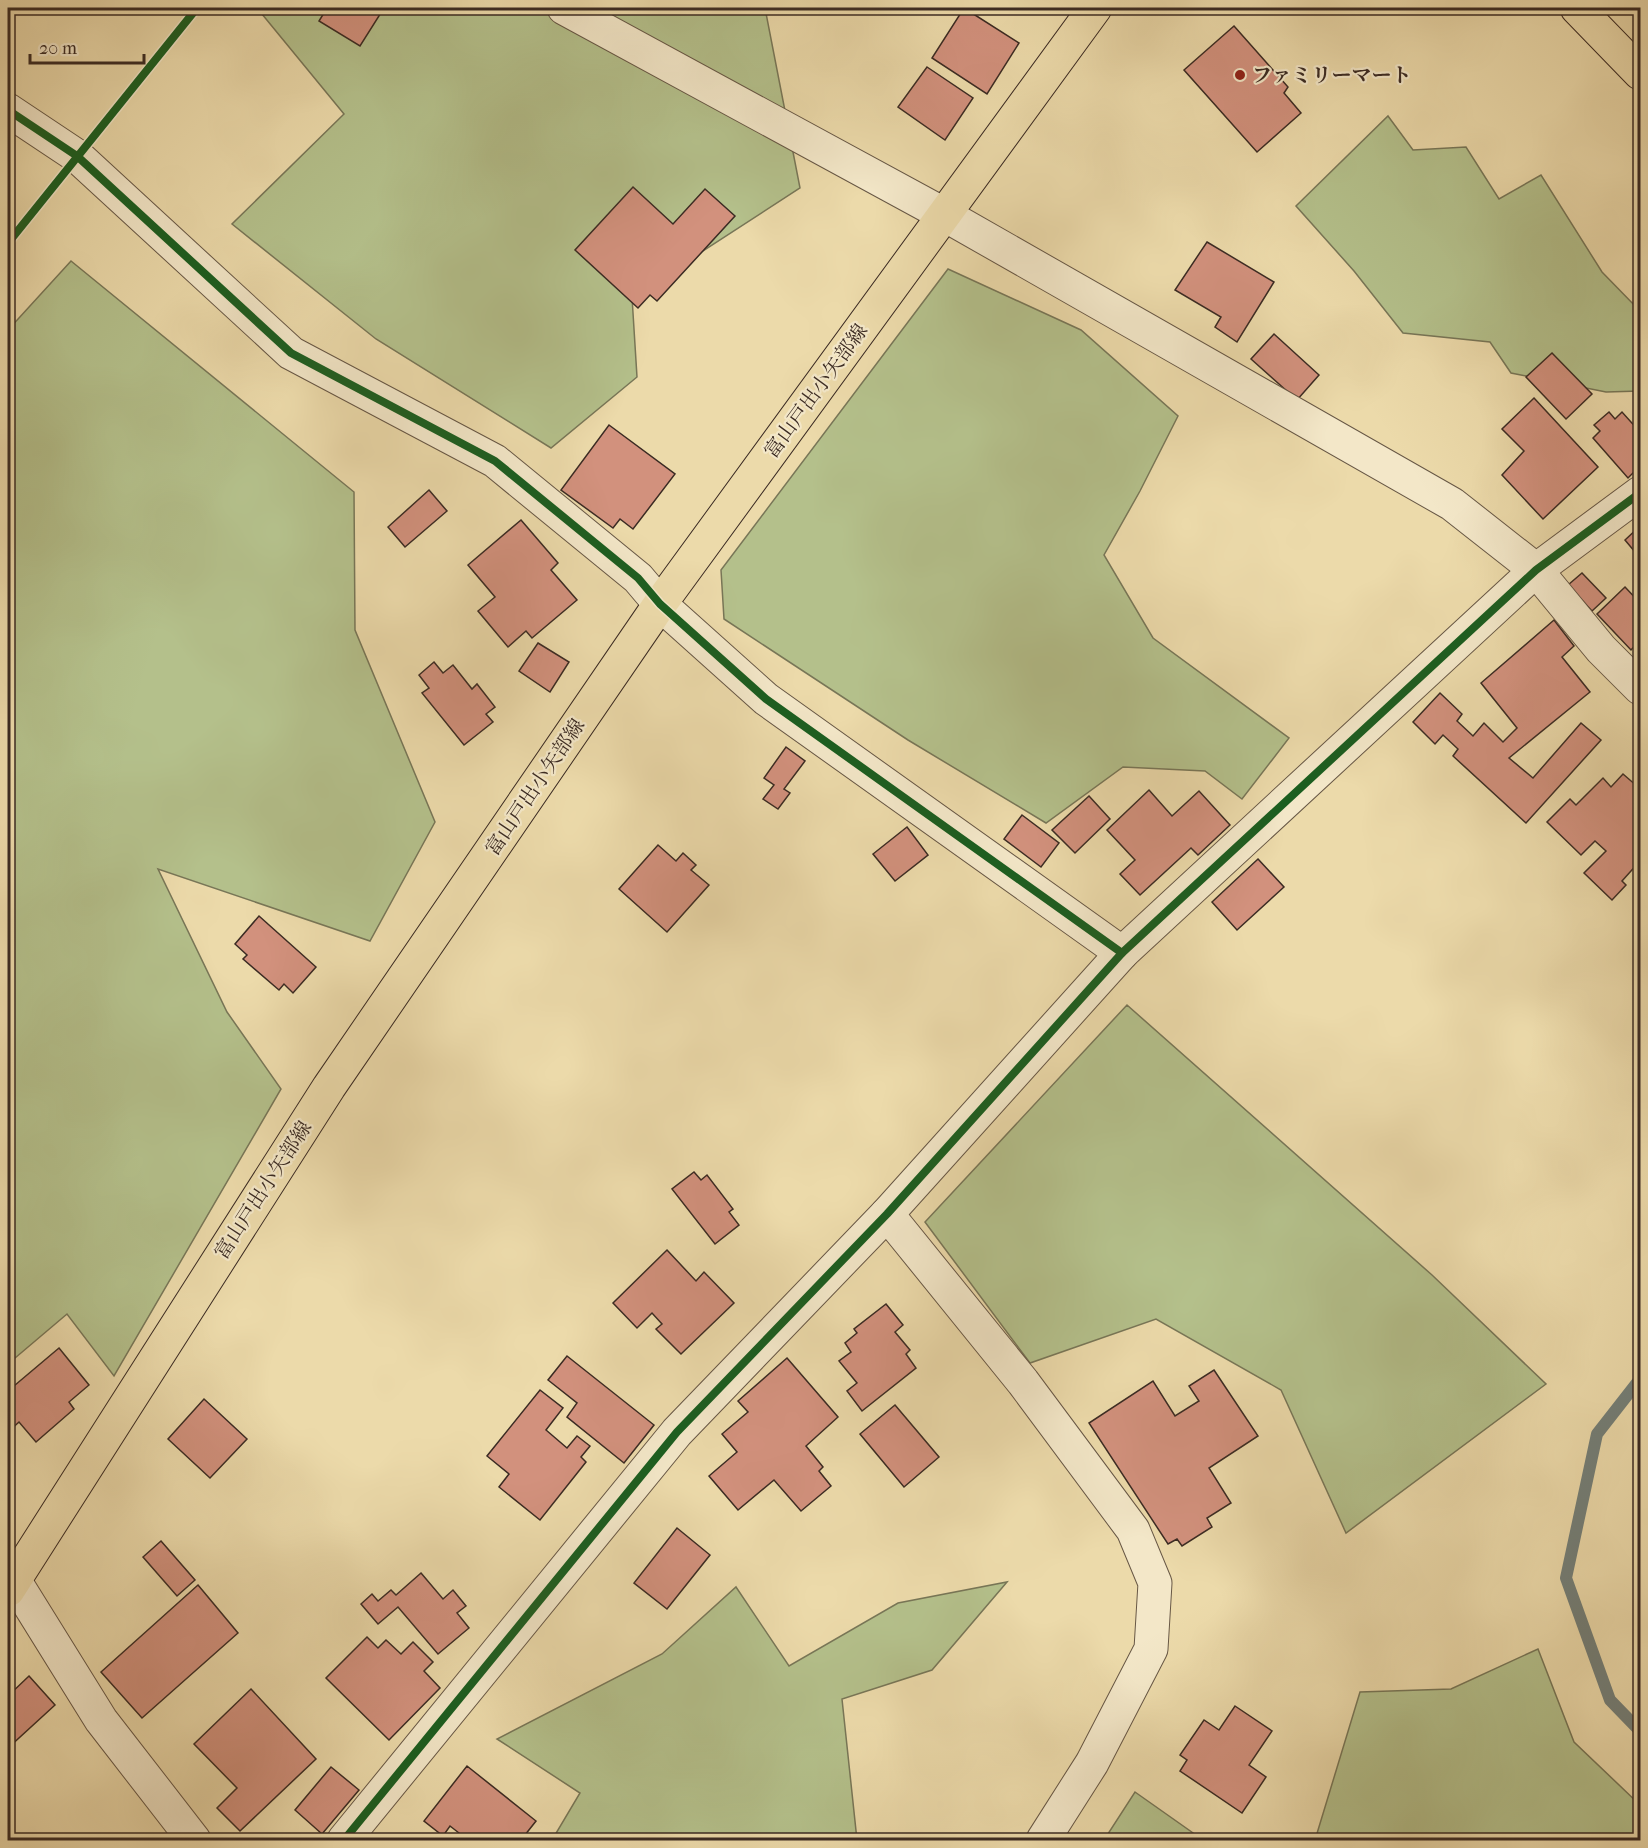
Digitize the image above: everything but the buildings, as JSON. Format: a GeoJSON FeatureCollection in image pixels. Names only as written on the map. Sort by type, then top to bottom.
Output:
{"type":"FeatureCollection","features":[{"type":"Feature","properties":{"kind":"main road","name":"富山戸出小矢部線"},"geometry":{"type":"LineString","coordinates":[[10,1582],[329,1087],[660,604],[1095,8]]}},
{"type":"Feature","properties":{"kind":"main road"},"geometry":{"type":"LineString","coordinates":[[1577,8],[1641,73]]}},
{"type":"Feature","properties":{"kind":"street"},"geometry":{"type":"LineString","coordinates":[[564,8],[945,215],[1452,504],[1536,570],[1601,649],[1641,688]]}},
{"type":"Feature","properties":{"kind":"street"},"geometry":{"type":"LineString","coordinates":[[8,110],[77,156],[291,353],[495,461],[638,578],[660,604],[765,699],[1122,953]]}},
{"type":"Feature","properties":{"kind":"street"},"geometry":{"type":"LineString","coordinates":[[344,1840],[677,1432],[887,1214],[1122,953],[1536,570],[1641,493]]}},
{"type":"Feature","properties":{"kind":"street"},"geometry":{"type":"LineString","coordinates":[[887,1214],[1023,1382],[1132,1530],[1155,1583],[1151,1649],[1092,1763],[1043,1840]]}},
{"type":"Feature","properties":{"kind":"street"},"geometry":{"type":"LineString","coordinates":[[10,1582],[101,1720],[194,1840]]}},
{"type":"Feature","properties":{"kind":"green space"},"geometry":{"type":"Polygon","coordinates":[[[257,8],[765,8],[800,188],[632,297],[637,377],[551,448],[376,339],[232,224],[344,114],[257,8]]]}},
{"type":"Feature","properties":{"kind":"green space"},"geometry":{"type":"Polygon","coordinates":[[[1388,116],[1413,150],[1466,147],[1499,199],[1541,175],[1602,272],[1640,311],[1640,391],[1606,392],[1511,373],[1490,342],[1403,333],[1354,271],[1296,206],[1388,116]]]}},
{"type":"Feature","properties":{"kind":"green space"},"geometry":{"type":"Polygon","coordinates":[[[71,261],[354,492],[355,630],[435,822],[370,941],[158,869],[227,1012],[281,1089],[114,1376],[67,1314],[8,1364],[8,330],[71,261]]]}},
{"type":"Feature","properties":{"kind":"green space"},"geometry":{"type":"Polygon","coordinates":[[[948,269],[1081,330],[1178,416],[1104,555],[1153,638],[1289,738],[1242,799],[1205,771],[1123,767],[1046,823],[908,740],[724,619],[721,570],[948,269]]]}},
{"type":"Feature","properties":{"kind":"green space"},"geometry":{"type":"Polygon","coordinates":[[[1127,1005],[1432,1275],[1546,1384],[1346,1533],[1281,1390],[1156,1319],[1030,1363],[925,1222],[1127,1005]]]}},
{"type":"Feature","properties":{"kind":"green space"},"geometry":{"type":"Polygon","coordinates":[[[1007,1582],[932,1670],[842,1699],[857,1840],[552,1840],[580,1793],[497,1739],[662,1654],[736,1587],[789,1666],[898,1603],[1007,1582]]]}},
{"type":"Feature","properties":{"kind":"green space"},"geometry":{"type":"Polygon","coordinates":[[[1538,1649],[1574,1742],[1640,1805],[1640,1840],[1315,1840],[1360,1692],[1451,1689],[1538,1649]]]}},
{"type":"Feature","properties":{"kind":"green space"},"geometry":{"type":"Polygon","coordinates":[[[1135,1792],[1203,1840],[1104,1840],[1135,1792]]]}},
{"type":"Feature","properties":{"kind":"waterway"},"geometry":{"type":"LineString","coordinates":[[1640,1379],[1597,1434],[1566,1578],[1610,1700],[1640,1731]]}},
{"type":"Feature","properties":{"kind":"cycle path"},"geometry":{"type":"LineString","coordinates":[[8,243],[197,8]]}},
{"type":"Feature","properties":{"kind":"cycle path"},"geometry":{"type":"LineString","coordinates":[[8,110],[77,156],[291,353],[495,461],[638,578],[660,604],[766,699],[1122,953]]}},
{"type":"Feature","properties":{"kind":"cycle path"},"geometry":{"type":"LineString","coordinates":[[344,1840],[677,1432],[887,1214],[1122,953],[1536,570],[1640,493]]}},
{"type":"Feature","properties":{"kind":"place","name":"ファミリーマート"},"geometry":{"type":"Point","coordinates":[1240,75]}}]}
